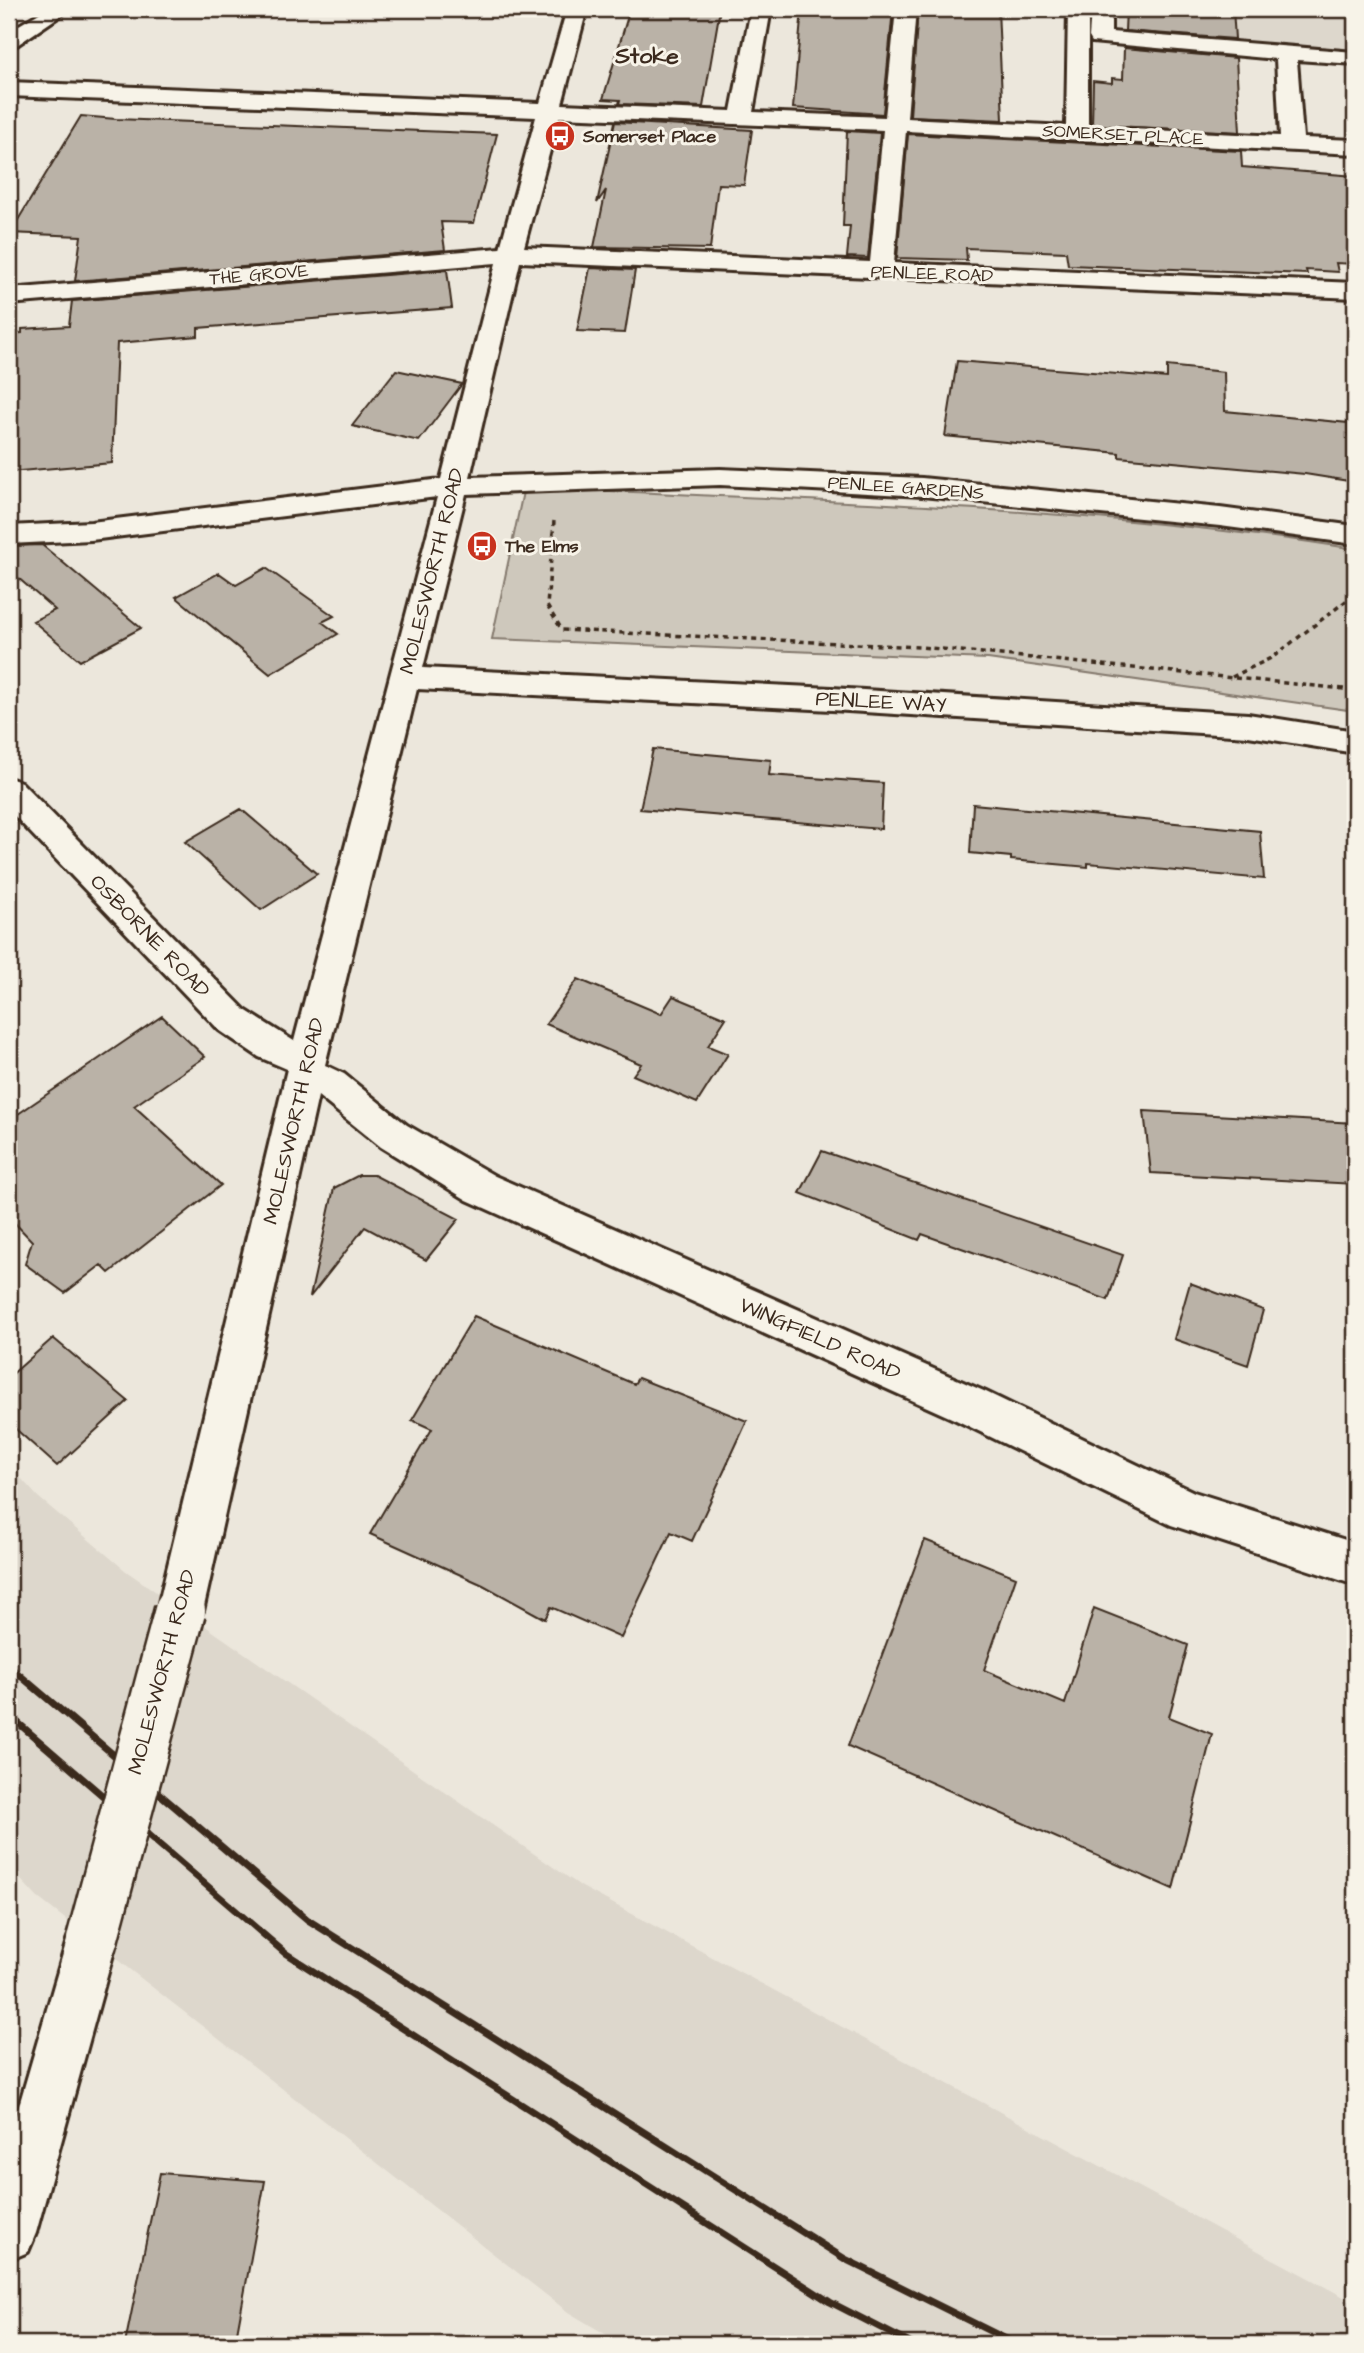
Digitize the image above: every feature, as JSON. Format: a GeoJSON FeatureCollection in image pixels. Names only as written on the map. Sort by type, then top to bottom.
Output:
{"type":"FeatureCollection","features":[{"type":"Feature","properties":{"kind":"street"},"geometry":{"type":"LineString","coordinates":[[9,40],[60,9]]}},
{"type":"Feature","properties":{"kind":"street","name":"MOLESWORTH ROAD"},"geometry":{"type":"LineString","coordinates":[[9,2233],[92,1940],[180,1611],[306,1067],[406,678],[510,254],[577,9]]}},
{"type":"Feature","properties":{"kind":"street"},"geometry":{"type":"LineString","coordinates":[[741,118],[761,9]]}},
{"type":"Feature","properties":{"kind":"street"},"geometry":{"type":"LineString","coordinates":[[881,272],[906,9]]}},
{"type":"Feature","properties":{"kind":"street"},"geometry":{"type":"LineString","coordinates":[[1077,133],[1078,9]]}},
{"type":"Feature","properties":{"kind":"street"},"geometry":{"type":"LineString","coordinates":[[1101,9],[1100,37],[1355,58]]}},
{"type":"Feature","properties":{"kind":"street"},"geometry":{"type":"LineString","coordinates":[[20,14],[41,21]]}},
{"type":"Feature","properties":{"kind":"street"},"geometry":{"type":"LineString","coordinates":[[1286,53],[1292,144]]}},
{"type":"Feature","properties":{"kind":"street","name":"SOMERSET PLACE"},"geometry":{"type":"LineString","coordinates":[[9,89],[894,124],[1355,147]]}},
{"type":"Feature","properties":{"kind":"street","name":"PENLEE ROAD"},"geometry":{"type":"LineString","coordinates":[[510,254],[1355,291]]}},
{"type":"Feature","properties":{"kind":"street","name":"THE GROVE"},"geometry":{"type":"LineString","coordinates":[[9,296],[510,254]]}},
{"type":"Feature","properties":{"kind":"street","name":"PENLEE GARDENS"},"geometry":{"type":"LineString","coordinates":[[454,486],[720,477],[922,487],[1220,517],[1355,535]]}},
{"type":"Feature","properties":{"kind":"street"},"geometry":{"type":"LineString","coordinates":[[9,535],[91,531],[454,486]]}},
{"type":"Feature","properties":{"kind":"street","name":"PENLEE WAY"},"geometry":{"type":"LineString","coordinates":[[406,678],[832,699],[1248,725],[1355,742]]}},
{"type":"Feature","properties":{"kind":"street","name":"OSBORNE ROAD"},"geometry":{"type":"LineString","coordinates":[[9,790],[232,1020],[306,1067]]}},
{"type":"Feature","properties":{"kind":"street","name":"WINGFIELD ROAD"},"geometry":{"type":"LineString","coordinates":[[306,1067],[394,1136],[481,1188],[971,1406],[1186,1510],[1355,1564]]}},
{"type":"Feature","properties":{"kind":"path"},"geometry":{"type":"LineString","coordinates":[[554,518],[547,606],[562,630],[921,647],[1355,690]]}},
{"type":"Feature","properties":{"kind":"path"},"geometry":{"type":"LineString","coordinates":[[1231,677],[1273,657],[1355,594]]}},
{"type":"Feature","properties":{"kind":"shaded area"},"geometry":{"type":"Polygon","coordinates":[[[1092,9],[1355,9],[1355,62],[1091,42],[1092,9]]]}},
{"type":"Feature","properties":{"kind":"shaded area"},"geometry":{"type":"Polygon","coordinates":[[[524,487],[836,501],[1045,514],[1252,534],[1355,549],[1355,711],[988,659],[492,639],[524,487]]]}},
{"type":"Feature","properties":{"kind":"shaded area"},"geometry":{"type":"Polygon","coordinates":[[[9,1465],[38,1497],[126,1571],[582,1887],[1355,2303],[1355,2344],[622,2344],[568,2312],[37,1897],[9,1867],[9,1465]]]}},
{"type":"Feature","properties":{"kind":"building"},"geometry":{"type":"Polygon","coordinates":[[[630,9],[720,9],[703,107],[619,104],[620,100],[603,99],[630,9]]]}},
{"type":"Feature","properties":{"kind":"building"},"geometry":{"type":"Polygon","coordinates":[[[802,9],[893,9],[883,114],[793,108],[802,9]]]}},
{"type":"Feature","properties":{"kind":"building"},"geometry":{"type":"Polygon","coordinates":[[[918,9],[998,9],[1003,120],[910,116],[918,9]]]}},
{"type":"Feature","properties":{"kind":"building"},"geometry":{"type":"Polygon","coordinates":[[[1126,9],[1233,9],[1235,39],[1125,31],[1126,9]]]}},
{"type":"Feature","properties":{"kind":"building"},"geometry":{"type":"Polygon","coordinates":[[[1124,48],[1236,58],[1240,132],[1092,125],[1093,81],[1112,83],[1112,78],[1123,79],[1124,48]]]}},
{"type":"Feature","properties":{"kind":"building"},"geometry":{"type":"Polygon","coordinates":[[[81,116],[497,134],[474,223],[441,222],[445,250],[75,281],[81,236],[10,233],[81,116]]]}},
{"type":"Feature","properties":{"kind":"building"},"geometry":{"type":"Polygon","coordinates":[[[615,122],[752,130],[744,185],[718,184],[710,249],[594,247],[606,190],[597,203],[615,122]]]}},
{"type":"Feature","properties":{"kind":"building"},"geometry":{"type":"Polygon","coordinates":[[[847,131],[880,133],[868,258],[847,257],[850,226],[843,226],[847,131]]]}},
{"type":"Feature","properties":{"kind":"building"},"geometry":{"type":"Polygon","coordinates":[[[908,134],[1241,151],[1242,167],[1355,176],[1355,264],[1336,263],[1338,272],[1306,270],[1307,274],[1068,265],[1066,252],[966,248],[967,260],[897,258],[908,134]]]}},
{"type":"Feature","properties":{"kind":"building"},"geometry":{"type":"Polygon","coordinates":[[[590,268],[635,270],[625,333],[577,331],[590,268]]]}},
{"type":"Feature","properties":{"kind":"building"},"geometry":{"type":"Polygon","coordinates":[[[447,270],[452,308],[198,328],[198,336],[117,343],[112,463],[9,472],[9,334],[22,333],[22,329],[69,326],[72,301],[447,270]]]}},
{"type":"Feature","properties":{"kind":"building"},"geometry":{"type":"Polygon","coordinates":[[[957,361],[1167,378],[1167,366],[1224,372],[1225,411],[1348,423],[1348,436],[1355,437],[1355,482],[1305,474],[1119,457],[1119,453],[945,436],[957,361]]]}},
{"type":"Feature","properties":{"kind":"building"},"geometry":{"type":"Polygon","coordinates":[[[396,370],[462,384],[419,441],[352,426],[396,370]]]}},
{"type":"Feature","properties":{"kind":"building"},"geometry":{"type":"Polygon","coordinates":[[[42,545],[141,628],[80,661],[33,621],[55,610],[9,570],[9,546],[42,545]]]}},
{"type":"Feature","properties":{"kind":"building"},"geometry":{"type":"Polygon","coordinates":[[[266,568],[334,616],[322,622],[338,634],[270,674],[176,597],[219,573],[236,585],[266,568]]]}},
{"type":"Feature","properties":{"kind":"building"},"geometry":{"type":"Polygon","coordinates":[[[653,749],[771,760],[769,775],[883,783],[881,829],[640,809],[653,749]]]}},
{"type":"Feature","properties":{"kind":"building"},"geometry":{"type":"Polygon","coordinates":[[[973,804],[1260,831],[1264,879],[1088,863],[1088,867],[1011,860],[1011,857],[970,853],[973,804]]]}},
{"type":"Feature","properties":{"kind":"building"},"geometry":{"type":"Polygon","coordinates":[[[241,809],[317,874],[261,910],[185,842],[241,809]]]}},
{"type":"Feature","properties":{"kind":"building"},"geometry":{"type":"Polygon","coordinates":[[[578,979],[661,1014],[673,996],[726,1018],[708,1046],[728,1054],[697,1103],[633,1075],[641,1064],[546,1024],[578,979]]]}},
{"type":"Feature","properties":{"kind":"building"},"geometry":{"type":"Polygon","coordinates":[[[162,1016],[205,1057],[134,1106],[221,1185],[109,1273],[101,1265],[65,1293],[25,1264],[32,1241],[9,1217],[9,1130],[17,1124],[18,1114],[162,1016]]]}},
{"type":"Feature","properties":{"kind":"building"},"geometry":{"type":"Polygon","coordinates":[[[1144,1111],[1355,1123],[1355,1184],[1151,1173],[1144,1111]]]}},
{"type":"Feature","properties":{"kind":"building"},"geometry":{"type":"Polygon","coordinates":[[[822,1151],[1123,1255],[1108,1300],[922,1234],[919,1240],[800,1193],[822,1151]]]}},
{"type":"Feature","properties":{"kind":"building"},"geometry":{"type":"Polygon","coordinates":[[[359,1175],[374,1175],[459,1219],[426,1260],[365,1227],[310,1297],[334,1188],[359,1175]]]}},
{"type":"Feature","properties":{"kind":"building"},"geometry":{"type":"Polygon","coordinates":[[[1190,1283],[1263,1310],[1248,1365],[1174,1339],[1190,1283]]]}},
{"type":"Feature","properties":{"kind":"building"},"geometry":{"type":"Polygon","coordinates":[[[474,1316],[634,1384],[638,1378],[747,1421],[692,1541],[671,1532],[621,1638],[551,1607],[545,1619],[483,1585],[370,1534],[432,1429],[412,1420],[474,1316]]]}},
{"type":"Feature","properties":{"kind":"building"},"geometry":{"type":"Polygon","coordinates":[[[53,1338],[128,1401],[57,1466],[9,1423],[9,1377],[53,1338]]]}},
{"type":"Feature","properties":{"kind":"building"},"geometry":{"type":"Polygon","coordinates":[[[925,1540],[1016,1577],[984,1670],[1065,1704],[1094,1608],[1188,1645],[1169,1717],[1212,1734],[1173,1889],[848,1746],[925,1540]]]}},
{"type":"Feature","properties":{"kind":"building"},"geometry":{"type":"Polygon","coordinates":[[[160,2173],[265,2181],[235,2344],[125,2344],[160,2173]]]}},
{"type":"Feature","properties":{"kind":"railway"},"geometry":{"type":"LineString","coordinates":[[9,1666],[308,1920],[845,2259],[1016,2344]]}},
{"type":"Feature","properties":{"kind":"railway"},"geometry":{"type":"LineString","coordinates":[[9,1715],[285,1953],[830,2302],[912,2344]]}},
{"type":"Feature","properties":{"kind":"place","name":"Somerset Place"},"geometry":{"type":"Point","coordinates":[560,136]}},
{"type":"Feature","properties":{"kind":"place","name":"The Elms"},"geometry":{"type":"Point","coordinates":[482,546]}},
{"type":"Feature","properties":{"kind":"district","name":"Stoke"},"geometry":{"type":"Point","coordinates":[647,56]}}]}
